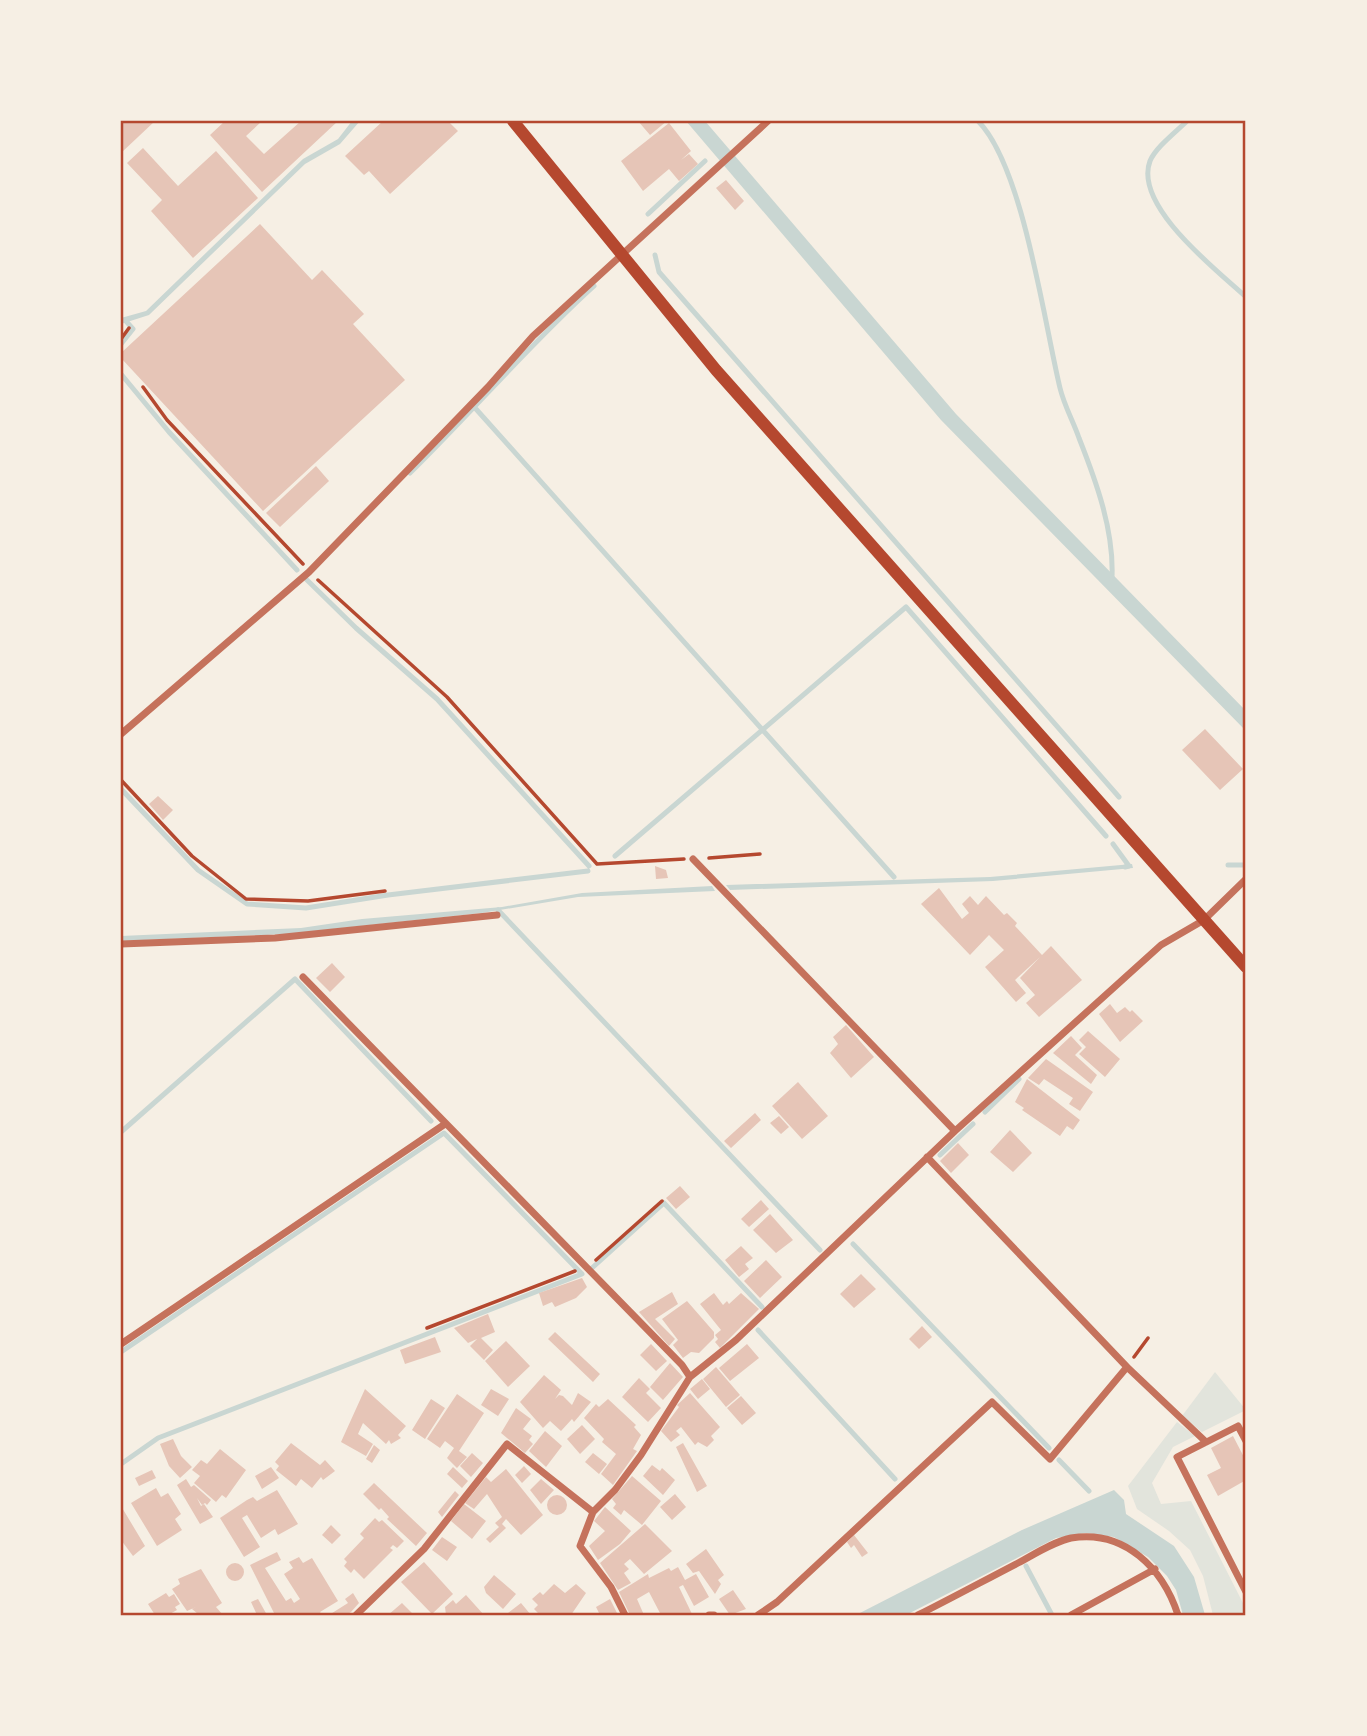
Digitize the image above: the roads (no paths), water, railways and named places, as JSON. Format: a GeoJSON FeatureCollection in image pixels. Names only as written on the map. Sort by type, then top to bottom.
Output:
{"type":"FeatureCollection","features":[{"type":"Feature","properties":{"kind":"main road"},"geometry":{"type":"LineString","coordinates":[[513,121],[716,370],[1246,967]]}},
{"type":"Feature","properties":{"kind":"street"},"geometry":{"type":"LineString","coordinates":[[121,734],[309,572],[488,387],[533,336],[768,121]]}},
{"type":"Feature","properties":{"kind":"street"},"geometry":{"type":"LineString","coordinates":[[693,859],[955,1131]]}},
{"type":"Feature","properties":{"kind":"street"},"geometry":{"type":"LineString","coordinates":[[625,1615],[611,1587],[580,1546],[593,1511],[615,1490],[690,1377],[736,1340],[927,1157],[1161,945],[1204,920],[1246,879]]}},
{"type":"Feature","properties":{"kind":"street"},"geometry":{"type":"LineString","coordinates":[[121,944],[275,938],[497,915]]}},
{"type":"Feature","properties":{"kind":"street"},"geometry":{"type":"LineString","coordinates":[[303,976],[682,1365],[690,1377]]}},
{"type":"Feature","properties":{"kind":"street"},"geometry":{"type":"LineString","coordinates":[[121,1344],[445,1124]]}},
{"type":"Feature","properties":{"kind":"street"},"geometry":{"type":"LineString","coordinates":[[927,1157],[1127,1367],[1206,1443]]}},
{"type":"Feature","properties":{"kind":"street"},"geometry":{"type":"LineString","coordinates":[[758,1615],[777,1602],[992,1402],[1050,1459],[1127,1367]]}},
{"type":"Feature","properties":{"kind":"street"},"geometry":{"type":"LineString","coordinates":[[1246,1441],[1238,1426],[1177,1457],[1246,1592]]}},
{"type":"Feature","properties":{"kind":"street"},"geometry":{"type":"LineString","coordinates":[[356,1615],[424,1549],[507,1444],[593,1511]]}},
{"type":"Feature","properties":{"kind":"street"},"geometry":{"type":"LineString","coordinates":[[918,1615],[1070,1538],[1100,1539],[1121,1545],[1156,1569],[1170,1590],[1178,1615]]}},
{"type":"Feature","properties":{"kind":"street"},"geometry":{"type":"LineString","coordinates":[[1071,1615],[1156,1569]]}},
{"type":"Feature","properties":{"kind":"waterway"},"geometry":{"type":"LineString","coordinates":[[978,121],[994,143],[1008,172],[1020,208],[1062,394],[1103,506],[1110,542],[1112,577]]}},
{"type":"Feature","properties":{"kind":"waterway"},"geometry":{"type":"LineString","coordinates":[[1187,121],[1161,145],[1150,161],[1148,179],[1154,198],[1181,236],[1246,297]]}},
{"type":"Feature","properties":{"kind":"waterway"},"geometry":{"type":"LineString","coordinates":[[648,214],[705,161]]}},
{"type":"Feature","properties":{"kind":"waterway"},"geometry":{"type":"LineString","coordinates":[[655,255],[659,272],[1119,797]]}},
{"type":"Feature","properties":{"kind":"waterway"},"geometry":{"type":"LineString","coordinates":[[410,473],[594,286]]}},
{"type":"Feature","properties":{"kind":"waterway"},"geometry":{"type":"LineString","coordinates":[[121,344],[133,329],[125,320]]}},
{"type":"Feature","properties":{"kind":"waterway"},"geometry":{"type":"LineString","coordinates":[[121,374],[169,432],[297,570]]}},
{"type":"Feature","properties":{"kind":"waterway"},"geometry":{"type":"LineString","coordinates":[[476,409],[894,877]]}},
{"type":"Feature","properties":{"kind":"waterway"},"geometry":{"type":"LineString","coordinates":[[307,580],[356,628],[437,699],[589,866]]}},
{"type":"Feature","properties":{"kind":"waterway"},"geometry":{"type":"LineString","coordinates":[[615,856],[906,607],[1106,836]]}},
{"type":"Feature","properties":{"kind":"waterway"},"geometry":{"type":"LineString","coordinates":[[121,789],[198,870],[247,904],[306,908],[388,895],[588,871]]}},
{"type":"Feature","properties":{"kind":"waterway"},"geometry":{"type":"LineString","coordinates":[[1113,844],[1129,866],[1125,867]]}},
{"type":"Feature","properties":{"kind":"waterway"},"geometry":{"type":"LineString","coordinates":[[1228,865],[1246,865]]}},
{"type":"Feature","properties":{"kind":"waterway"},"geometry":{"type":"LineString","coordinates":[[498,910],[820,1250]]}},
{"type":"Feature","properties":{"kind":"waterway"},"geometry":{"type":"LineString","coordinates":[[121,1132],[295,979],[431,1121]]}},
{"type":"Feature","properties":{"kind":"waterway"},"geometry":{"type":"LineString","coordinates":[[985,1112],[1019,1079]]}},
{"type":"Feature","properties":{"kind":"waterway"},"geometry":{"type":"LineString","coordinates":[[940,1155],[973,1124]]}},
{"type":"Feature","properties":{"kind":"waterway"},"geometry":{"type":"LineString","coordinates":[[121,1352],[444,1133],[582,1274],[158,1438],[121,1464]]}},
{"type":"Feature","properties":{"kind":"waterway"},"geometry":{"type":"LineString","coordinates":[[592,1268],[664,1203],[762,1307]]}},
{"type":"Feature","properties":{"kind":"waterway"},"geometry":{"type":"LineString","coordinates":[[853,1244],[1049,1448]]}},
{"type":"Feature","properties":{"kind":"waterway"},"geometry":{"type":"LineString","coordinates":[[758,1330],[895,1479]]}},
{"type":"Feature","properties":{"kind":"waterway"},"geometry":{"type":"LineString","coordinates":[[1059,1460],[1089,1491]]}},
{"type":"Feature","properties":{"kind":"waterway"},"geometry":{"type":"LineString","coordinates":[[1026,1566],[1052,1615]]}}]}
